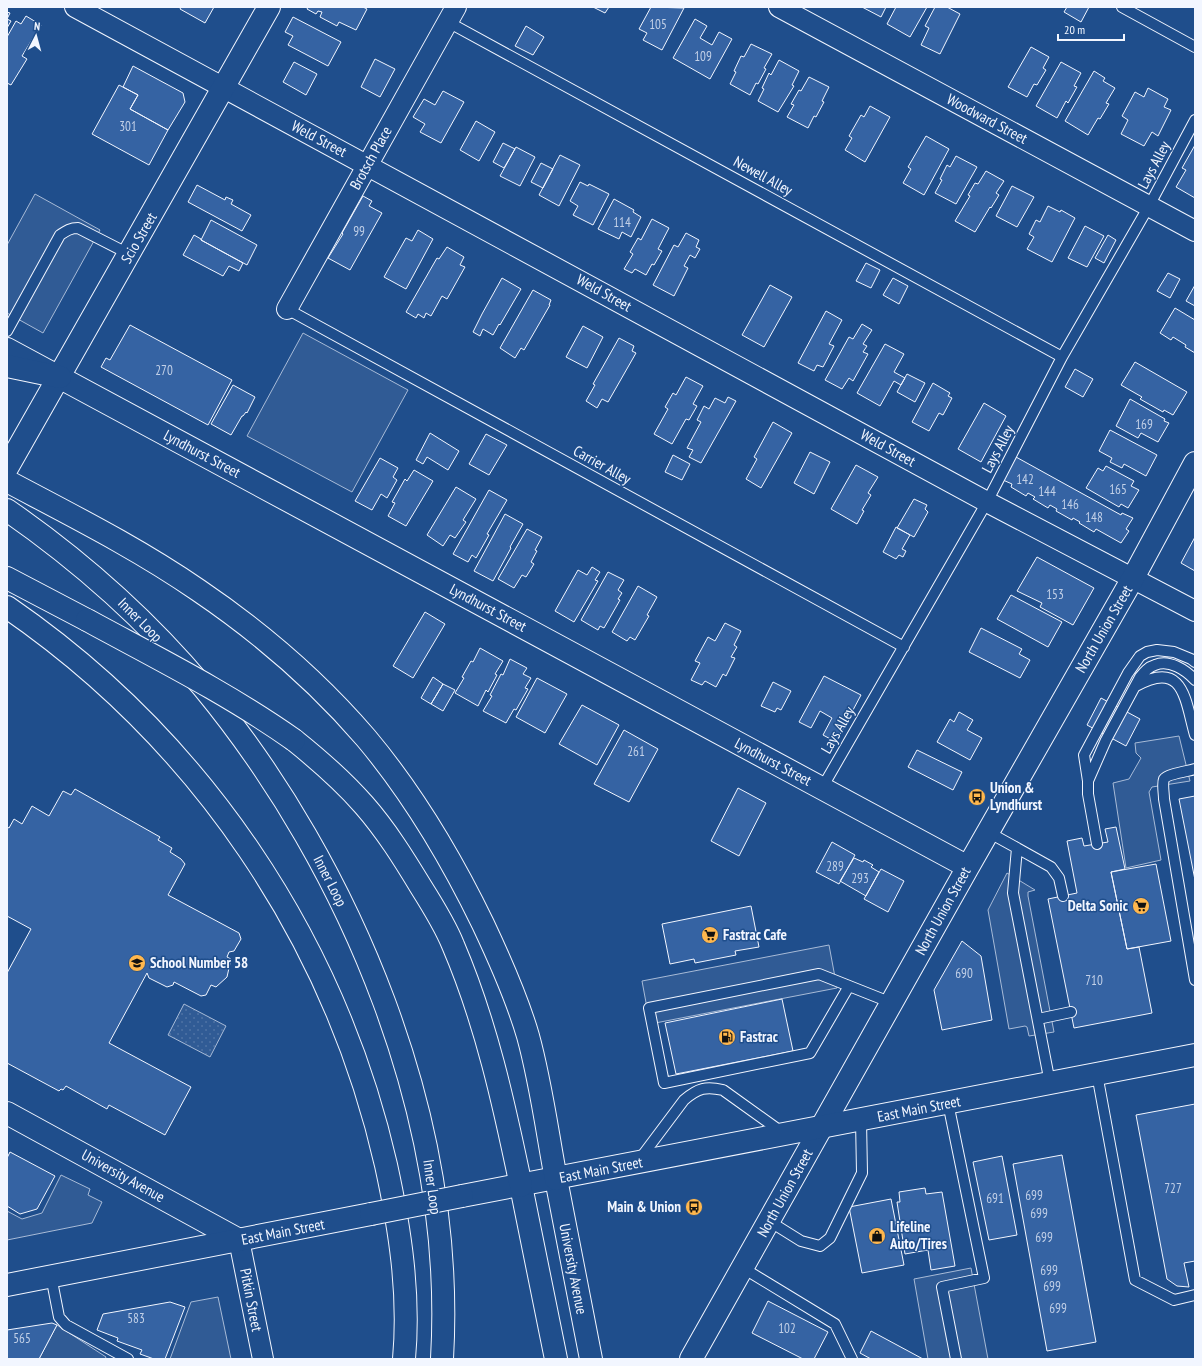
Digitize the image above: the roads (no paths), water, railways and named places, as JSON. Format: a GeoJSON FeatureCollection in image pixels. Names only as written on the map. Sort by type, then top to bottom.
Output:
{"type":"FeatureCollection","features":[{"type":"Feature","properties":{"kind":"main road","name":"Scio Street"},"geometry":{"type":"LineString","coordinates":[[7,468],[269,7]]}},
{"type":"Feature","properties":{"kind":"main road","name":"Lyndhurst Street"},"geometry":{"type":"LineString","coordinates":[[7,349],[968,867]]}},
{"type":"Feature","properties":{"kind":"main road"},"geometry":{"type":"LineString","coordinates":[[7,366],[60,377]]}},
{"type":"Feature","properties":{"kind":"main road","name":"North Union Street"},"geometry":{"type":"LineString","coordinates":[[691,1359],[968,867],[1133,578],[1195,463]]}},
{"type":"Feature","properties":{"kind":"main road","name":"University Avenue"},"geometry":{"type":"LineString","coordinates":[[7,481],[140,553],[180,578],[257,633],[307,677],[344,714],[380,756],[430,826],[451,861],[473,903],[503,968],[529,1038],[591,1359]]}},
{"type":"Feature","properties":{"kind":"main road","name":"Inner Loop"},"geometry":{"type":"LineString","coordinates":[[7,510],[54,545],[116,597],[151,631],[202,686],[227,718],[274,784],[295,818],[335,890],[384,1001],[410,1080],[421,1121],[431,1175],[440,1250],[443,1308],[442,1359]]}},
{"type":"Feature","properties":{"kind":"main road"},"geometry":{"type":"LineString","coordinates":[[7,578],[87,620],[238,704],[294,740],[331,772],[365,806],[404,859],[442,922],[453,945],[478,1012],[497,1080],[521,1186],[556,1359]]}},
{"type":"Feature","properties":{"kind":"main road"},"geometry":{"type":"LineString","coordinates":[[7,607],[104,683],[155,732],[183,763],[213,800],[259,864],[300,934],[334,1005],[363,1079],[374,1113],[389,1180],[404,1269],[406,1310],[404,1359]]}},
{"type":"Feature","properties":{"kind":"main road","name":"East Main Street"},"geometry":{"type":"LineString","coordinates":[[7,1285],[1195,1055]]}},
{"type":"Feature","properties":{"kind":"main road","name":"University Avenue"},"geometry":{"type":"LineString","coordinates":[[7,1113],[239,1240]]}},
{"type":"Feature","properties":{"kind":"street","name":"Weld Street"},"geometry":{"type":"LineString","coordinates":[[76,7],[987,502],[1195,611]]}},
{"type":"Feature","properties":{"kind":"street","name":"Woodward Street"},"geometry":{"type":"LineString","coordinates":[[779,7],[1195,231]]}},
{"type":"Feature","properties":{"kind":"street","name":"Brotsch Place"},"geometry":{"type":"LineString","coordinates":[[287,309],[452,14]]}},
{"type":"Feature","properties":{"kind":"street","name":"Pitkin Street"},"geometry":{"type":"LineString","coordinates":[[239,1240],[263,1359]]}},
{"type":"Feature","properties":{"kind":"lane"},"geometry":{"type":"LineString","coordinates":[[1122,7],[1195,47]]}},
{"type":"Feature","properties":{"kind":"lane","name":"Newell Alley"},"geometry":{"type":"LineString","coordinates":[[452,14],[1062,357]]}},
{"type":"Feature","properties":{"kind":"lane","name":"Lays Alley"},"geometry":{"type":"LineString","coordinates":[[822,788],[987,502],[1062,357],[1149,206],[1195,120]]}},
{"type":"Feature","properties":{"kind":"lane"},"geometry":{"type":"LineString","coordinates":[[7,331],[60,235],[66,231],[71,228],[78,228],[129,254]]}},
{"type":"Feature","properties":{"kind":"lane","name":"Carrier Alley"},"geometry":{"type":"LineString","coordinates":[[287,309],[904,647]]}},
{"type":"Feature","properties":{"kind":"lane"},"geometry":{"type":"LineString","coordinates":[[1097,844],[1088,794],[1088,782],[1084,755],[1128,673],[1140,656],[1148,652],[1164,650],[1181,654],[1195,662]]}},
{"type":"Feature","properties":{"kind":"lane"},"geometry":{"type":"LineString","coordinates":[[1088,782],[1106,740],[1140,677],[1147,669],[1159,664],[1172,665],[1180,668],[1195,680]]}},
{"type":"Feature","properties":{"kind":"lane"},"geometry":{"type":"LineString","coordinates":[[1135,686],[1147,680],[1158,677],[1171,679],[1178,683],[1182,690],[1195,735]]}},
{"type":"Feature","properties":{"kind":"lane"},"geometry":{"type":"LineString","coordinates":[[1195,769],[1171,775],[1163,780],[1164,799],[1195,980]]}},
{"type":"Feature","properties":{"kind":"lane"},"geometry":{"type":"LineString","coordinates":[[988,832],[1051,867],[1059,878],[1063,896]]}},
{"type":"Feature","properties":{"kind":"lane"},"geometry":{"type":"LineString","coordinates":[[1017,848],[1013,893],[1050,1084]]}},
{"type":"Feature","properties":{"kind":"lane"},"geometry":{"type":"LineString","coordinates":[[849,986],[810,1053],[664,1083],[648,1008],[819,974],[892,1003]]}},
{"type":"Feature","properties":{"kind":"lane"},"geometry":{"type":"LineString","coordinates":[[1038,1019],[1071,1012]]}},
{"type":"Feature","properties":{"kind":"lane"},"geometry":{"type":"LineString","coordinates":[[1097,1074],[1135,1280],[1174,1300],[1195,1295]]}},
{"type":"Feature","properties":{"kind":"lane"},"geometry":{"type":"LineString","coordinates":[[701,1076],[704,1088]]}},
{"type":"Feature","properties":{"kind":"lane"},"geometry":{"type":"LineString","coordinates":[[636,1163],[684,1100],[694,1091],[704,1088],[712,1087],[723,1090],[784,1135]]}},
{"type":"Feature","properties":{"kind":"lane"},"geometry":{"type":"LineString","coordinates":[[948,1103],[984,1278],[942,1287],[956,1359]]}},
{"type":"Feature","properties":{"kind":"lane"},"geometry":{"type":"LineString","coordinates":[[769,1221],[801,1241],[820,1246],[830,1238],[862,1173],[861,1120]]}},
{"type":"Feature","properties":{"kind":"lane"},"geometry":{"type":"LineString","coordinates":[[743,1268],[835,1324],[852,1359]]}},
{"type":"Feature","properties":{"kind":"lane"},"geometry":{"type":"LineString","coordinates":[[50,1276],[59,1317],[66,1325],[128,1359]]}},
{"type":"Feature","properties":{"kind":"place","name":"Union & Lyndhurst"},"geometry":{"type":"Point","coordinates":[977,797]}},
{"type":"Feature","properties":{"kind":"place","name":"Delta Sonic"},"geometry":{"type":"Point","coordinates":[1141,906]}},
{"type":"Feature","properties":{"kind":"place","name":"Fastrac Cafe"},"geometry":{"type":"Point","coordinates":[710,935]}},
{"type":"Feature","properties":{"kind":"place","name":"School Number 58"},"geometry":{"type":"Point","coordinates":[137,963]}},
{"type":"Feature","properties":{"kind":"place","name":"Fastrac"},"geometry":{"type":"Point","coordinates":[727,1037]}},
{"type":"Feature","properties":{"kind":"place","name":"Main & Union"},"geometry":{"type":"Point","coordinates":[694,1207]}},
{"type":"Feature","properties":{"kind":"place","name":"Lifeline Auto/Tires"},"geometry":{"type":"Point","coordinates":[877,1236]}}]}
